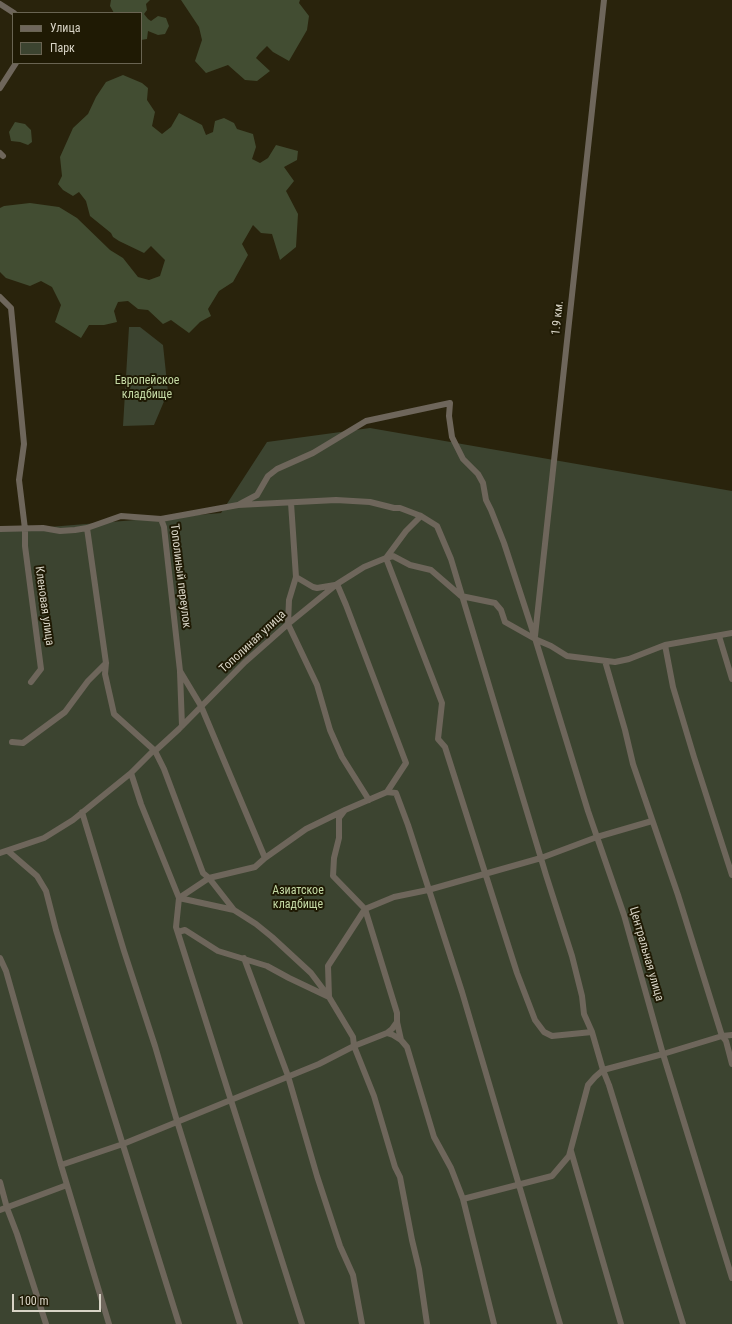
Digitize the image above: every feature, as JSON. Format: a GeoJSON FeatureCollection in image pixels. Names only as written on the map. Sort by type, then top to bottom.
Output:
{"type":"FeatureCollection","features":[{"type":"Feature","properties":{"kind":"street","name":"1.9 км."},"geometry":{"type":"LineString","coordinates":[[535,638],[604,0]]}},
{"type":"Feature","properties":{"kind":"street"},"geometry":{"type":"LineString","coordinates":[[0,4],[12,12]]}},
{"type":"Feature","properties":{"kind":"street"},"geometry":{"type":"LineString","coordinates":[[0,88],[15,64]]}},
{"type":"Feature","properties":{"kind":"street","name":"Кленовая улица"},"geometry":{"type":"LineString","coordinates":[[0,297],[11,308],[24,444],[19,480],[25,529],[25,546],[41,669],[31,682]]}},
{"type":"Feature","properties":{"kind":"street","name":"Центральная улица"},"geometry":{"type":"LineString","coordinates":[[238,506],[257,495],[268,476],[277,469],[313,453],[366,421],[450,403],[449,416],[452,437],[463,459],[478,474],[483,483],[486,500],[504,543],[535,638],[597,837],[624,915],[663,1054],[732,1278]]}},
{"type":"Feature","properties":{"kind":"street","name":"Тополиный переулок"},"geometry":{"type":"LineString","coordinates":[[182,726],[180,671],[164,527],[161,519],[238,506],[336,500],[370,502],[400,508],[421,516],[437,526],[451,559],[461,596],[572,956],[582,996],[584,1014],[592,1032],[603,1070],[625,1133],[683,1324]]}},
{"type":"Feature","properties":{"kind":"street"},"geometry":{"type":"LineString","coordinates":[[291,503],[296,577],[289,600],[288,624],[317,685],[330,730],[342,757],[369,800]]}},
{"type":"Feature","properties":{"kind":"street"},"geometry":{"type":"LineString","coordinates":[[0,529],[43,528],[60,531],[88,528],[121,516],[161,519]]}},
{"type":"Feature","properties":{"kind":"street"},"geometry":{"type":"LineString","coordinates":[[386,558],[406,531],[421,516]]}},
{"type":"Feature","properties":{"kind":"street"},"geometry":{"type":"LineString","coordinates":[[88,528],[106,663],[106,674],[114,714],[154,751],[164,769],[203,873],[209,878],[234,910],[256,924],[272,937],[310,973],[329,997],[353,1037],[354,1046],[374,1096],[395,1167],[400,1177],[419,1269],[427,1324]]}},
{"type":"Feature","properties":{"kind":"street"},"geometry":{"type":"LineString","coordinates":[[386,558],[393,556],[410,565],[430,570],[461,596],[495,603],[501,610],[505,622],[567,656],[615,662],[629,659],[665,645],[732,633]]}},
{"type":"Feature","properties":{"kind":"street"},"geometry":{"type":"LineString","coordinates":[[386,558],[442,703],[438,738],[445,747],[518,975],[535,1020],[544,1032],[552,1036],[592,1032]]}},
{"type":"Feature","properties":{"kind":"street","name":"Тополиная улица"},"geometry":{"type":"LineString","coordinates":[[0,853],[44,838],[73,820],[132,773],[182,726],[245,662],[288,624],[337,584],[364,567],[386,558]]}},
{"type":"Feature","properties":{"kind":"street"},"geometry":{"type":"LineString","coordinates":[[296,577],[317,588],[337,584],[346,605],[406,763],[387,792]]}},
{"type":"Feature","properties":{"kind":"street"},"geometry":{"type":"LineString","coordinates":[[719,636],[732,679]]}},
{"type":"Feature","properties":{"kind":"street"},"geometry":{"type":"LineString","coordinates":[[665,645],[673,687],[732,875]]}},
{"type":"Feature","properties":{"kind":"street"},"geometry":{"type":"LineString","coordinates":[[605,661],[633,764],[678,895],[722,1036],[726,1041],[732,1064]]}},
{"type":"Feature","properties":{"kind":"street"},"geometry":{"type":"LineString","coordinates":[[12,742],[23,743],[65,712],[88,681],[106,663]]}},
{"type":"Feature","properties":{"kind":"street","name":"Тополиный переулок"},"geometry":{"type":"LineString","coordinates":[[180,671],[202,706],[265,858]]}},
{"type":"Feature","properties":{"kind":"street"},"geometry":{"type":"LineString","coordinates":[[132,773],[141,804],[179,898],[176,927],[232,1099],[302,1324]]}},
{"type":"Feature","properties":{"kind":"street"},"geometry":{"type":"LineString","coordinates":[[179,898],[209,878],[255,867],[306,828],[387,792],[396,793],[408,825],[462,992],[560,1324]]}},
{"type":"Feature","properties":{"kind":"street"},"geometry":{"type":"LineString","coordinates":[[344,810],[339,818],[339,838],[334,858],[333,876],[365,909],[397,1013],[397,1022],[401,1040]]}},
{"type":"Feature","properties":{"kind":"street"},"geometry":{"type":"LineString","coordinates":[[82,812],[124,951],[156,1046],[177,1122],[240,1324]]}},
{"type":"Feature","properties":{"kind":"street"},"geometry":{"type":"LineString","coordinates":[[329,997],[328,966],[365,909],[394,897],[428,890],[541,858],[597,837],[652,821]]}},
{"type":"Feature","properties":{"kind":"street"},"geometry":{"type":"LineString","coordinates":[[8,851],[37,876],[46,891],[65,959],[179,1324]]}},
{"type":"Feature","properties":{"kind":"street"},"geometry":{"type":"LineString","coordinates":[[179,898],[234,910]]}},
{"type":"Feature","properties":{"kind":"street"},"geometry":{"type":"LineString","coordinates":[[178,932],[185,930],[218,951],[267,966],[329,997]]}},
{"type":"Feature","properties":{"kind":"street"},"geometry":{"type":"LineString","coordinates":[[0,958],[6,971],[61,1165],[109,1324]]}},
{"type":"Feature","properties":{"kind":"street"},"geometry":{"type":"LineString","coordinates":[[244,958],[288,1076],[340,1246],[353,1275],[362,1324]]}},
{"type":"Feature","properties":{"kind":"street"},"geometry":{"type":"LineString","coordinates":[[61,1165],[123,1144],[318,1064],[354,1046],[387,1033],[397,1022]]}},
{"type":"Feature","properties":{"kind":"street"},"geometry":{"type":"LineString","coordinates":[[387,1033],[401,1040],[407,1047],[434,1137],[451,1168],[463,1199],[494,1324]]}},
{"type":"Feature","properties":{"kind":"street"},"geometry":{"type":"LineString","coordinates":[[463,1199],[552,1176],[570,1156],[588,1085],[603,1070],[722,1036],[732,1035]]}},
{"type":"Feature","properties":{"kind":"street"},"geometry":{"type":"LineString","coordinates":[[571,1151],[621,1324]]}},
{"type":"Feature","properties":{"kind":"street"},"geometry":{"type":"LineString","coordinates":[[0,1182],[7,1208],[46,1324]]}},
{"type":"Feature","properties":{"kind":"street"},"geometry":{"type":"LineString","coordinates":[[0,1210],[67,1184]]}},
{"type":"Feature","properties":{"kind":"green space"},"geometry":{"type":"Polygon","coordinates":[[[111,0],[150,0],[146,4],[147,10],[144,14],[151,21],[158,16],[166,18],[169,26],[165,34],[158,35],[148,31],[147,39],[142,40],[142,12],[113,12],[110,6],[111,0]]]}},
{"type":"Feature","properties":{"kind":"green space"},"geometry":{"type":"Polygon","coordinates":[[[181,0],[300,0],[299,3],[309,16],[307,30],[289,61],[273,52],[267,46],[259,54],[256,58],[270,71],[257,81],[245,80],[228,65],[206,73],[195,61],[202,40],[199,27],[181,0]]]}},
{"type":"Feature","properties":{"kind":"green space"},"geometry":{"type":"Polygon","coordinates":[[[123,75],[142,83],[148,88],[147,100],[155,112],[152,126],[162,134],[171,127],[179,113],[202,125],[206,135],[213,132],[215,121],[224,118],[234,123],[237,129],[253,134],[256,147],[252,159],[260,163],[268,158],[276,145],[298,151],[297,160],[284,167],[294,181],[286,191],[298,214],[296,247],[280,260],[272,234],[261,233],[253,225],[242,244],[248,255],[233,282],[219,291],[208,309],[211,316],[200,322],[189,333],[171,320],[163,324],[148,310],[138,309],[128,301],[118,302],[114,311],[117,322],[104,325],[89,325],[81,338],[55,322],[61,305],[52,287],[41,281],[30,286],[6,278],[0,272],[0,208],[4,206],[30,203],[59,207],[77,218],[110,250],[123,258],[138,277],[149,280],[160,276],[165,260],[151,246],[144,253],[113,237],[111,233],[90,216],[86,201],[79,192],[73,196],[63,190],[58,184],[62,176],[60,157],[73,128],[88,114],[96,97],[106,82],[123,75]]]}},
{"type":"Feature","properties":{"kind":"green space"},"geometry":{"type":"Polygon","coordinates":[[[15,122],[25,124],[31,130],[32,142],[28,145],[11,141],[9,132],[15,122]]]}},
{"type":"Feature","properties":{"kind":"green space","name":"Европейское кладбище"},"geometry":{"type":"Polygon","coordinates":[[[129,327],[140,327],[163,345],[168,392],[154,425],[123,426],[129,327]]]}},
{"type":"Feature","properties":{"kind":"green space","name":"Азиатское кладбище"},"geometry":{"type":"Polygon","coordinates":[[[370,428],[732,491],[732,1324],[0,1324],[0,531],[221,513],[267,442],[370,428]]]}}]}
